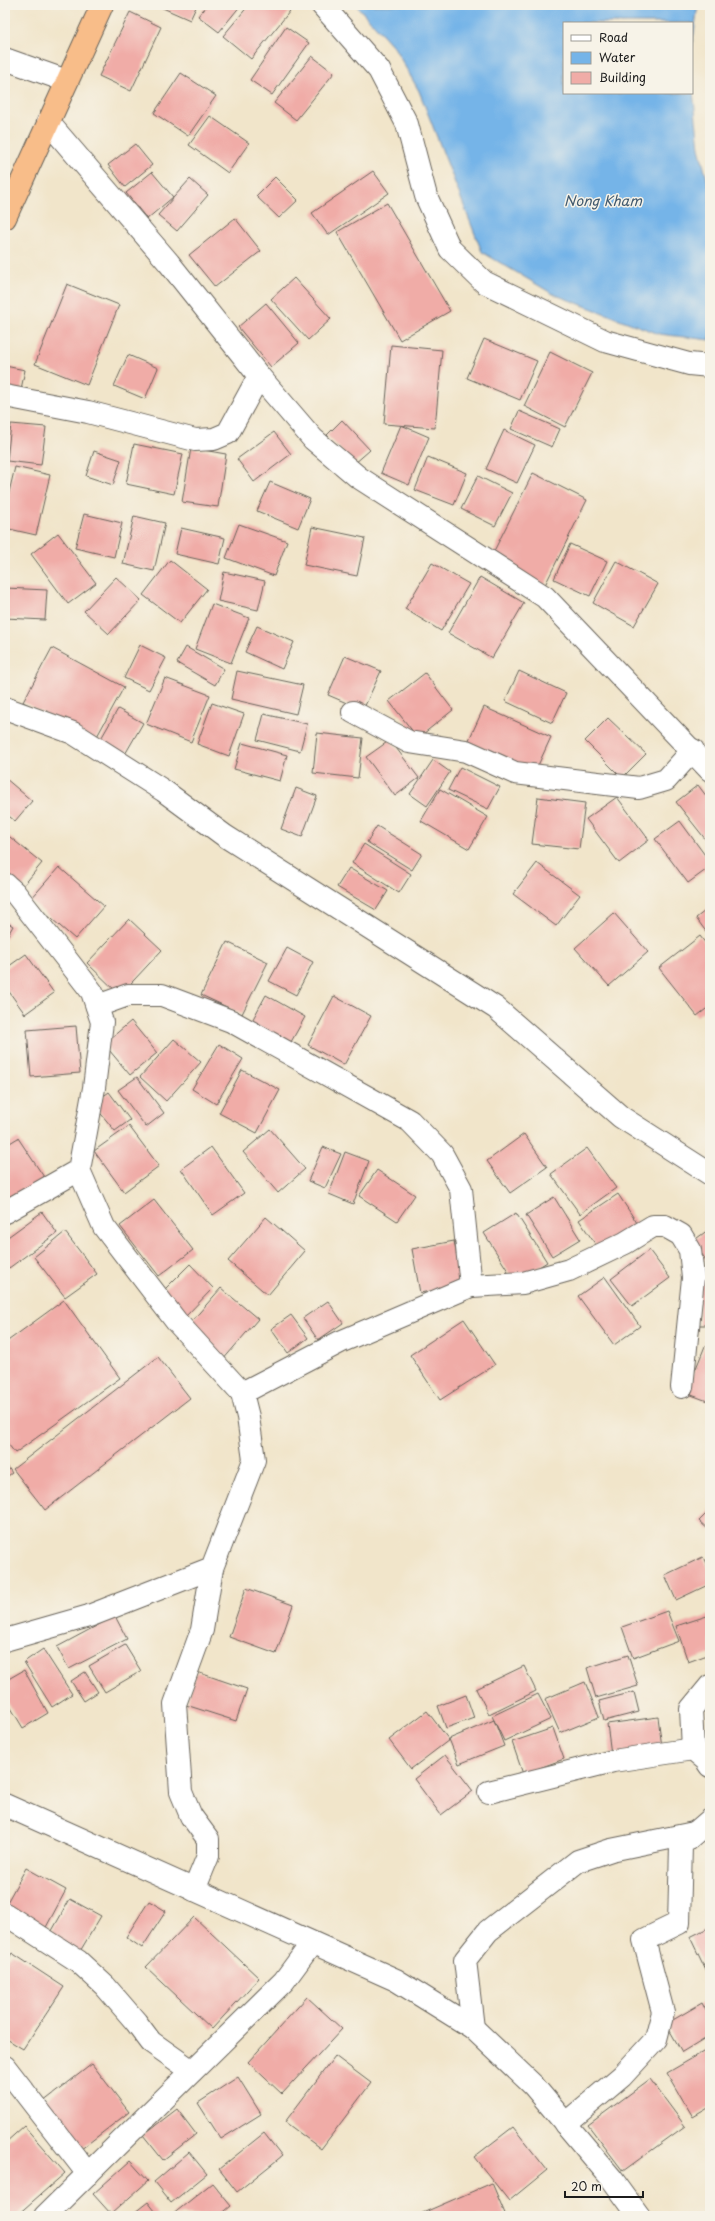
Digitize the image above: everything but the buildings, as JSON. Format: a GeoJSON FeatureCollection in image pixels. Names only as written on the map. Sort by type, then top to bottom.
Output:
{"type":"FeatureCollection","features":[{"type":"Feature","properties":{"kind":"highway"},"geometry":{"type":"LineString","coordinates":[[5,218],[102,5]]}},
{"type":"Feature","properties":{"kind":"street"},"geometry":{"type":"LineString","coordinates":[[322,5],[379,70],[408,124],[426,196],[450,249],[484,282],[605,341],[689,364],[710,366]]}},
{"type":"Feature","properties":{"kind":"street"},"geometry":{"type":"LineString","coordinates":[[5,59],[67,81]]}},
{"type":"Feature","properties":{"kind":"street"},"geometry":{"type":"LineString","coordinates":[[48,122],[169,263],[259,376],[313,439],[358,477],[544,597],[693,750],[710,770]]}},
{"type":"Feature","properties":{"kind":"street"},"geometry":{"type":"LineString","coordinates":[[5,396],[88,412],[195,440],[214,439],[228,433],[259,376]]}},
{"type":"Feature","properties":{"kind":"street"},"geometry":{"type":"LineString","coordinates":[[5,708],[74,733],[164,791],[225,836],[496,1008],[621,1117],[710,1174]]}},
{"type":"Feature","properties":{"kind":"street"},"geometry":{"type":"LineString","coordinates":[[353,712],[409,742],[466,751],[515,773],[639,788],[666,780],[693,750]]}},
{"type":"Feature","properties":{"kind":"street"},"geometry":{"type":"LineString","coordinates":[[5,884],[15,893],[92,992],[102,1022],[94,1088],[79,1170],[104,1227],[176,1321],[242,1393],[248,1417],[254,1460],[212,1568],[202,1630],[176,1704],[182,1792],[191,1816],[208,1839],[208,1856],[194,1890]]}},
{"type":"Feature","properties":{"kind":"street"},"geometry":{"type":"LineString","coordinates":[[97,1006],[128,995],[162,995],[231,1021],[410,1120],[442,1154],[460,1189],[472,1286]]}},
{"type":"Feature","properties":{"kind":"street"},"geometry":{"type":"LineString","coordinates":[[5,1212],[79,1170]]}},
{"type":"Feature","properties":{"kind":"street"},"geometry":{"type":"LineString","coordinates":[[242,1393],[340,1342],[472,1286],[523,1283],[569,1270],[625,1243],[653,1226],[665,1226],[681,1235],[690,1250],[693,1278],[682,1387]]}},
{"type":"Feature","properties":{"kind":"street"},"geometry":{"type":"LineString","coordinates":[[5,1640],[89,1616],[212,1568]]}},
{"type":"Feature","properties":{"kind":"street"},"geometry":{"type":"LineString","coordinates":[[710,1686],[691,1709],[693,1749],[706,1760],[710,1766]]}},
{"type":"Feature","properties":{"kind":"street"},"geometry":{"type":"LineString","coordinates":[[489,1792],[613,1761],[693,1749]]}},
{"type":"Feature","properties":{"kind":"street"},"geometry":{"type":"LineString","coordinates":[[5,1806],[396,1980],[473,2028],[533,2085],[612,2179],[638,2216]]}},
{"type":"Feature","properties":{"kind":"street"},"geometry":{"type":"LineString","coordinates":[[473,2028],[465,1960],[488,1931],[578,1862],[611,1850],[702,1826]]}},
{"type":"Feature","properties":{"kind":"street"},"geometry":{"type":"LineString","coordinates":[[565,2124],[622,2076],[656,2039],[663,2012],[644,1940],[679,1923],[681,1845],[702,1826]]}},
{"type":"Feature","properties":{"kind":"street"},"geometry":{"type":"LineString","coordinates":[[5,1914],[78,1961],[105,1986],[151,2042],[192,2071]]}},
{"type":"Feature","properties":{"kind":"street"},"geometry":{"type":"LineString","coordinates":[[44,2216],[284,1981],[312,1943]]}},
{"type":"Feature","properties":{"kind":"street"},"geometry":{"type":"LineString","coordinates":[[7,2073],[88,2174]]}},
{"type":"Feature","properties":{"kind":"water","name":"Nong Kham"},"geometry":{"type":"Polygon","coordinates":[[[356,5],[698,5],[693,40],[693,22],[563,22],[563,94],[693,94],[693,91],[699,148],[710,191],[710,340],[659,334],[553,294],[482,252],[419,91],[394,47],[356,5]]]}}]}
